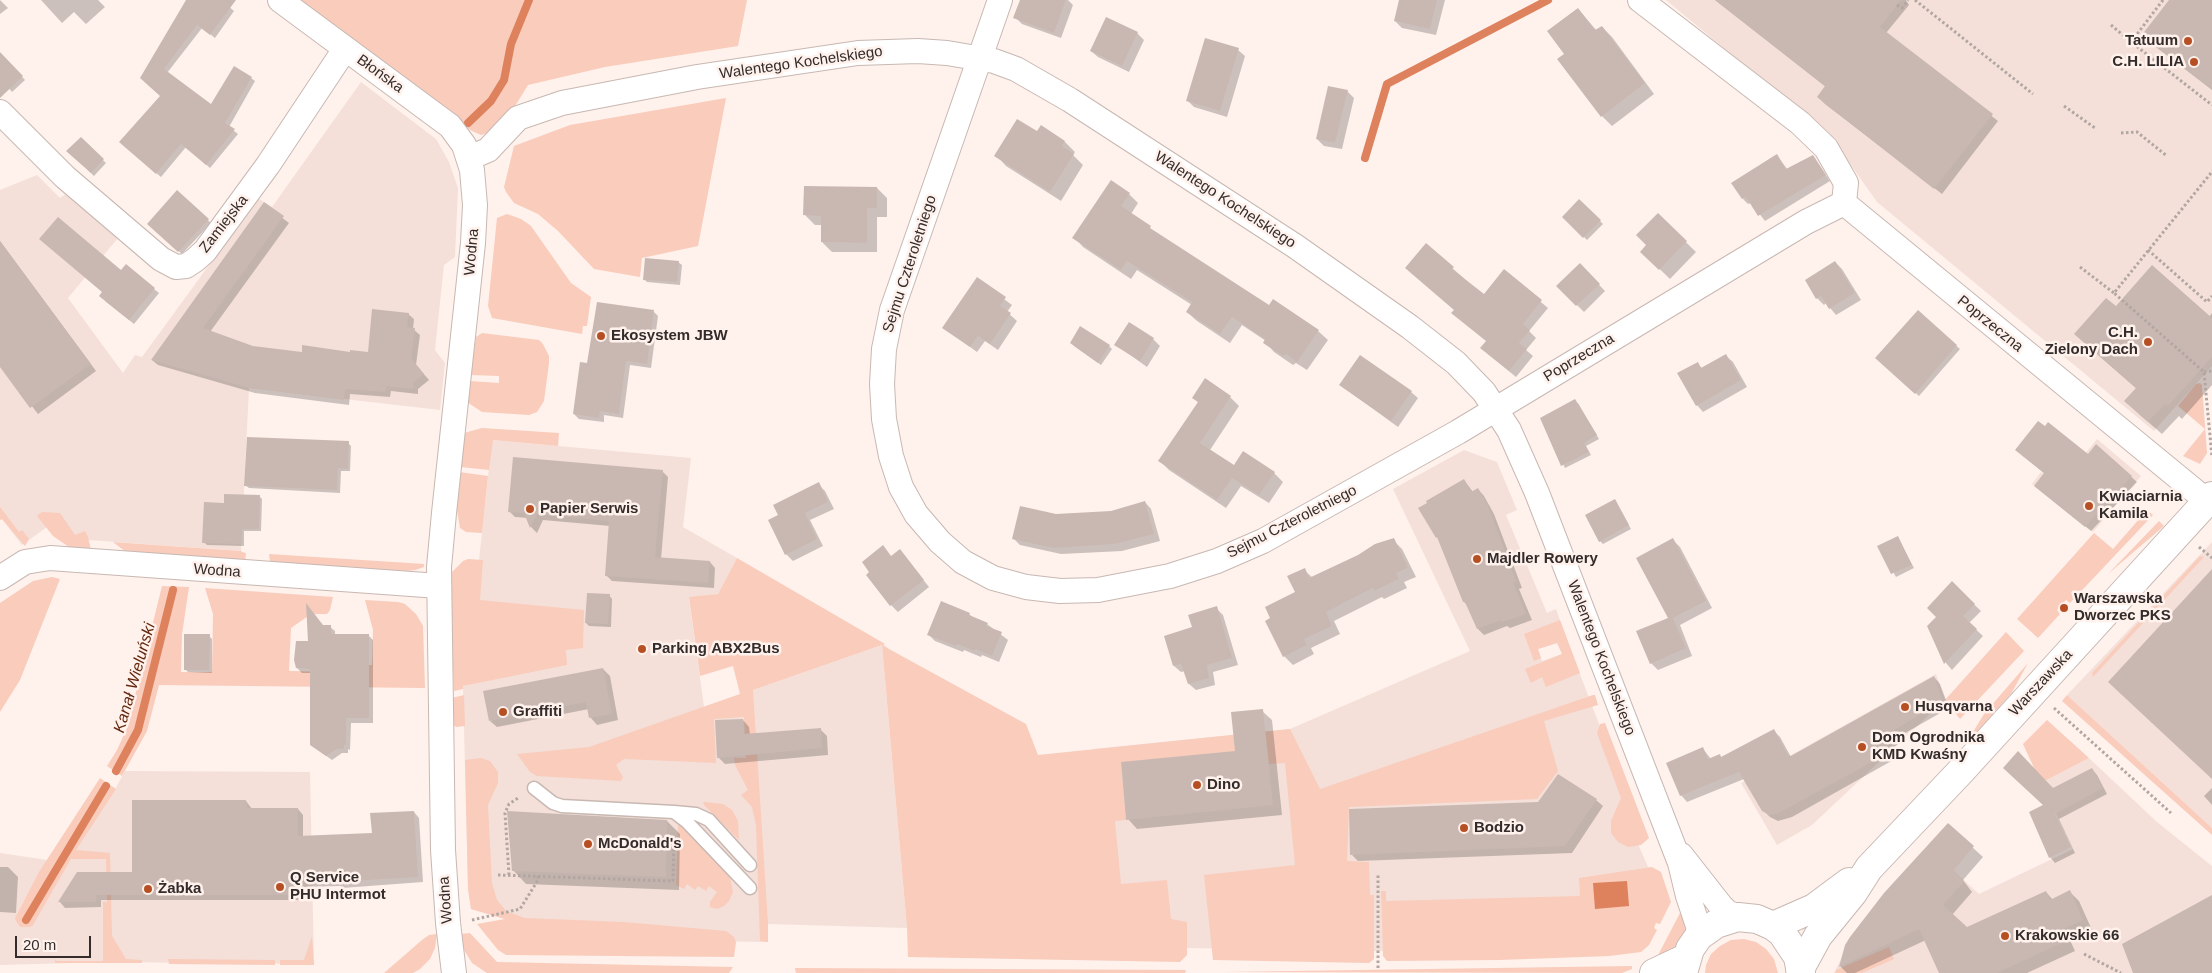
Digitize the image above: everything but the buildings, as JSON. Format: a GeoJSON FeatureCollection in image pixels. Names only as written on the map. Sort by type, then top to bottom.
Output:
{"type":"FeatureCollection","features":[{"type":"Feature","properties":{"kind":"street","name":"Błońska"},"geometry":{"type":"LineString","coordinates":[[280,0],[450,126],[464,145],[469,158]]}},
{"type":"Feature","properties":{"kind":"street","name":"Sejmu Czteroletniego"},"geometry":{"type":"LineString","coordinates":[[1000,0],[892,310],[884,349],[882,384],[884,420],[891,456],[901,487],[916,514],[940,542],[963,562],[993,578],[1026,587],[1060,591],[1098,590],[1170,576],[1217,561],[1263,541],[1450,436],[1496,408]]}},
{"type":"Feature","properties":{"kind":"street"},"geometry":{"type":"LineString","coordinates":[[1640,0],[1800,123],[1826,148],[1846,183],[1844,203]]}},
{"type":"Feature","properties":{"kind":"street","name":"Zamiejska"},"geometry":{"type":"LineString","coordinates":[[0,112],[65,177],[154,253],[168,264],[176,267],[186,266],[205,251],[264,171],[345,49]]}},
{"type":"Feature","properties":{"kind":"street","name":"Walentego Kochelskiego"},"geometry":{"type":"LineString","coordinates":[[469,158],[488,150],[511,125],[526,114],[608,93],[769,65],[858,53],[918,51],[979,59],[1016,69],[1039,81],[1295,246],[1410,327],[1456,363],[1479,385],[1496,408],[1522,457],[1537,493],[1675,848],[1698,926],[1689,956]]}},
{"type":"Feature","properties":{"kind":"street","name":"Wodna"},"geometry":{"type":"LineString","coordinates":[[454,973],[448,923],[443,850],[439,586],[444,513],[473,243],[474,185],[469,158]]}},
{"type":"Feature","properties":{"kind":"street","name":"Poprzeczna"},"geometry":{"type":"LineString","coordinates":[[1496,408],[1806,222],[1844,203],[2209,499]]}},
{"type":"Feature","properties":{"kind":"street","name":"Warszawska"},"geometry":{"type":"LineString","coordinates":[[1773,926],[1814,908],[1869,868],[1961,771],[2209,499]]}},
{"type":"Feature","properties":{"kind":"street","name":"Wodna"},"geometry":{"type":"LineString","coordinates":[[0,578],[25,562],[50,558],[439,586]]}},
{"type":"Feature","properties":{"kind":"street","name":"Walentego Kochelskiego"},"geometry":{"type":"LineString","coordinates":[[1675,848],[1721,906],[1727,912],[1738,917]]}},
{"type":"Feature","properties":{"kind":"street","name":"Warszawska"},"geometry":{"type":"LineString","coordinates":[[1801,971],[1814,943],[1853,893],[1869,868]]}},
{"type":"Feature","properties":{"kind":"street"},"geometry":{"type":"LineString","coordinates":[[1654,973],[1689,956],[1716,924],[1738,917],[1757,919],[1773,926],[1789,942],[1798,957],[1801,971]]}},
{"type":"Feature","properties":{"kind":"lane"},"geometry":{"type":"LineString","coordinates":[[534,788],[553,803],[562,806],[696,814],[709,820],[750,865]]}},
{"type":"Feature","properties":{"kind":"lane"},"geometry":{"type":"LineString","coordinates":[[674,812],[688,822],[750,888]]}},
{"type":"Feature","properties":{"kind":"path"},"geometry":{"type":"LineString","coordinates":[[1897,5],[1902,8],[1908,0]]}},
{"type":"Feature","properties":{"kind":"path"},"geometry":{"type":"LineString","coordinates":[[1915,0],[2033,94]]}},
{"type":"Feature","properties":{"kind":"path"},"geometry":{"type":"LineString","coordinates":[[2131,42],[2163,0]]}},
{"type":"Feature","properties":{"kind":"path"},"geometry":{"type":"LineString","coordinates":[[2111,25],[2212,105]]}},
{"type":"Feature","properties":{"kind":"path"},"geometry":{"type":"LineString","coordinates":[[2064,106],[2095,128]]}},
{"type":"Feature","properties":{"kind":"path"},"geometry":{"type":"LineString","coordinates":[[2121,133],[2137,132],[2167,156]]}},
{"type":"Feature","properties":{"kind":"path"},"geometry":{"type":"LineString","coordinates":[[2114,293],[2211,173]]}},
{"type":"Feature","properties":{"kind":"path"},"geometry":{"type":"LineString","coordinates":[[2148,250],[2207,302],[2212,296]]}},
{"type":"Feature","properties":{"kind":"path"},"geometry":{"type":"LineString","coordinates":[[2080,267],[2114,293],[2204,372],[2212,372]]}},
{"type":"Feature","properties":{"kind":"path"},"geometry":{"type":"LineString","coordinates":[[2204,372],[2212,457]]}},
{"type":"Feature","properties":{"kind":"path"},"geometry":{"type":"LineString","coordinates":[[2196,544],[2212,558]]}},
{"type":"Feature","properties":{"kind":"path","name":"Warszawska"},"geometry":{"type":"LineString","coordinates":[[2050,704],[2171,813]]}},
{"type":"Feature","properties":{"kind":"path"},"geometry":{"type":"LineString","coordinates":[[509,875],[505,813],[509,804],[518,799],[517,792]]}},
{"type":"Feature","properties":{"kind":"path"},"geometry":{"type":"LineString","coordinates":[[498,875],[673,881],[674,812]]}},
{"type":"Feature","properties":{"kind":"path"},"geometry":{"type":"LineString","coordinates":[[1378,873],[1378,968]]}},
{"type":"Feature","properties":{"kind":"path"},"geometry":{"type":"LineString","coordinates":[[465,921],[520,909],[538,880],[538,876]]}},
{"type":"Feature","properties":{"kind":"path"},"geometry":{"type":"LineString","coordinates":[[2084,954],[2121,973]]}},
{"type":"Feature","properties":{"kind":"shaded area"},"geometry":{"type":"Polygon","coordinates":[[[300,0],[747,0],[738,46],[605,67],[528,85],[512,111],[501,118],[488,133],[481,135],[470,130],[449,111],[300,0]]]}},
{"type":"Feature","properties":{"kind":"shaded area"},"geometry":{"type":"Polygon","coordinates":[[[1666,0],[2212,0],[2212,366],[2154,431],[1877,202],[1836,144],[1803,114],[1666,0]]]}},
{"type":"Feature","properties":{"kind":"shaded area"},"geometry":{"type":"Polygon","coordinates":[[[361,82],[436,139],[449,162],[458,188],[455,257],[444,265],[435,350],[445,363],[440,410],[249,388],[241,551],[75,539],[58,519],[22,545],[2,519],[0,520],[0,190],[37,175],[60,198],[67,193],[118,238],[68,298],[123,373],[135,355],[142,357],[258,198],[272,207],[361,82]]]}},
{"type":"Feature","properties":{"kind":"shaded area"},"geometry":{"type":"Polygon","coordinates":[[[726,98],[698,246],[642,258],[640,277],[594,269],[558,231],[538,214],[514,203],[506,192],[504,187],[514,146],[570,125],[726,98]]]}},
{"type":"Feature","properties":{"kind":"shaded area"},"geometry":{"type":"Polygon","coordinates":[[[507,214],[521,219],[531,226],[571,283],[591,297],[587,326],[583,326],[582,334],[492,318],[488,306],[497,218],[507,214]]]}},
{"type":"Feature","properties":{"kind":"shaded area"},"geometry":{"type":"Polygon","coordinates":[[[482,333],[539,340],[543,344],[549,356],[549,363],[544,401],[537,412],[529,415],[482,412],[467,402],[470,381],[499,383],[499,376],[471,375],[476,337],[482,333]]]}},
{"type":"Feature","properties":{"kind":"shaded area"},"geometry":{"type":"Polygon","coordinates":[[[2200,383],[2202,385],[2207,453],[2200,464],[2183,456],[2205,429],[2178,406],[2196,384],[2200,383]]]}},
{"type":"Feature","properties":{"kind":"shaded area"},"geometry":{"type":"Polygon","coordinates":[[[482,428],[559,433],[558,446],[493,440],[489,470],[461,467],[464,433],[482,428]]]}},
{"type":"Feature","properties":{"kind":"shaded area"},"geometry":{"type":"Polygon","coordinates":[[[2097,439],[2141,476],[2093,532],[2032,484],[2041,472],[2060,485],[2097,439]]]}},
{"type":"Feature","properties":{"kind":"shaded area"},"geometry":{"type":"Polygon","coordinates":[[[492,440],[691,458],[683,527],[737,558],[718,594],[689,598],[704,707],[882,645],[907,928],[768,924],[768,942],[633,940],[522,924],[471,909],[468,889],[463,686],[473,684],[472,625],[492,440]]]}},
{"type":"Feature","properties":{"kind":"shaded area"},"geometry":{"type":"Polygon","coordinates":[[[1464,450],[1497,462],[1517,510],[1506,515],[1547,613],[1556,609],[1567,640],[1538,649],[1542,661],[1571,651],[1629,802],[1635,837],[1648,867],[1661,872],[1494,950],[1375,951],[1121,947],[1094,749],[1290,729],[1470,651],[1393,489],[1464,450]]]}},
{"type":"Feature","properties":{"kind":"shaded area"},"geometry":{"type":"Polygon","coordinates":[[[459,472],[488,476],[482,533],[466,532],[460,528],[456,504],[459,472]]]}},
{"type":"Feature","properties":{"kind":"shaded area"},"geometry":{"type":"Polygon","coordinates":[[[0,507],[19,532],[22,530],[29,539],[25,546],[2,519],[0,520],[0,507]]]}},
{"type":"Feature","properties":{"kind":"shaded area"},"geometry":{"type":"Polygon","coordinates":[[[2147,510],[2153,515],[2070,603],[2066,600],[2057,610],[2060,614],[2038,638],[2017,619],[2094,533],[2113,549],[2147,510]]]}},
{"type":"Feature","properties":{"kind":"shaded area"},"geometry":{"type":"Polygon","coordinates":[[[42,512],[60,513],[75,535],[85,531],[91,550],[69,547],[53,536],[37,516],[42,512]]]}},
{"type":"Feature","properties":{"kind":"shaded area"},"geometry":{"type":"Polygon","coordinates":[[[2159,521],[2164,526],[2108,574],[2159,521]]]}},
{"type":"Feature","properties":{"kind":"shaded area"},"geometry":{"type":"Polygon","coordinates":[[[113,542],[241,551],[246,553],[245,561],[126,552],[113,542]]]}},
{"type":"Feature","properties":{"kind":"shaded area"},"geometry":{"type":"Polygon","coordinates":[[[2212,542],[2212,828],[2067,695],[2212,542]]]}},
{"type":"Feature","properties":{"kind":"shaded area"},"geometry":{"type":"Polygon","coordinates":[[[269,554],[424,564],[424,567],[407,571],[270,562],[269,554]]]}},
{"type":"Feature","properties":{"kind":"shaded area"},"geometry":{"type":"Polygon","coordinates":[[[2200,556],[2204,557],[2093,677],[2092,673],[2200,556]]]}},
{"type":"Feature","properties":{"kind":"shaded area"},"geometry":{"type":"Polygon","coordinates":[[[737,558],[885,644],[883,645],[889,649],[1026,724],[1038,755],[1290,729],[1320,789],[1593,695],[1595,695],[1598,705],[1544,721],[1558,771],[1537,799],[1349,807],[1347,861],[1369,862],[1370,895],[1374,895],[1374,959],[1369,963],[1213,960],[1204,875],[1295,865],[1285,763],[1269,764],[1267,748],[1121,763],[1126,820],[1115,821],[1121,884],[1167,880],[1171,919],[1187,922],[1187,955],[1180,962],[908,957],[882,645],[753,690],[768,924],[768,942],[760,941],[756,825],[752,807],[741,795],[748,790],[735,765],[734,758],[746,758],[744,717],[714,719],[716,763],[624,759],[616,765],[623,777],[621,781],[537,776],[530,772],[517,754],[589,747],[740,694],[733,666],[700,676],[689,597],[718,594],[737,558]]]}},
{"type":"Feature","properties":{"kind":"shaded area"},"geometry":{"type":"Polygon","coordinates":[[[468,559],[483,560],[480,600],[584,610],[583,648],[566,650],[567,665],[463,686],[463,689],[454,691],[449,575],[463,561],[468,559]]]}},
{"type":"Feature","properties":{"kind":"shaded area"},"geometry":{"type":"Polygon","coordinates":[[[52,577],[60,579],[20,680],[0,712],[0,603],[33,581],[52,577]]]}},
{"type":"Feature","properties":{"kind":"shaded area"},"geometry":{"type":"Polygon","coordinates":[[[162,586],[189,587],[182,634],[181,672],[212,672],[213,614],[205,588],[333,597],[327,614],[311,614],[291,628],[289,671],[344,672],[344,665],[372,665],[373,630],[365,600],[405,604],[416,614],[423,626],[425,688],[159,685],[147,731],[122,776],[107,766],[127,728],[162,586]]]}},
{"type":"Feature","properties":{"kind":"shaded area"},"geometry":{"type":"Polygon","coordinates":[[[1560,620],[1580,673],[1546,687],[1542,677],[1531,683],[1525,669],[1562,654],[1557,643],[1538,649],[1541,658],[1534,661],[1524,634],[1560,620]]]}},
{"type":"Feature","properties":{"kind":"shaded area"},"geometry":{"type":"Polygon","coordinates":[[[2006,632],[2024,651],[1960,719],[1945,700],[2006,632]]]}},
{"type":"Feature","properties":{"kind":"shaded area"},"geometry":{"type":"Polygon","coordinates":[[[2028,663],[2011,694],[1975,734],[1973,732],[1984,714],[2028,663]]]}},
{"type":"Feature","properties":{"kind":"shaded area"},"geometry":{"type":"Polygon","coordinates":[[[1936,674],[1945,700],[1812,825],[1777,845],[1741,783],[1936,674]]]}},
{"type":"Feature","properties":{"kind":"shaded area"},"geometry":{"type":"Polygon","coordinates":[[[464,695],[465,726],[456,727],[453,725],[452,698],[464,695]]]}},
{"type":"Feature","properties":{"kind":"shaded area"},"geometry":{"type":"Polygon","coordinates":[[[2067,695],[2212,828],[2212,835],[2062,701],[2067,695]]]}},
{"type":"Feature","properties":{"kind":"shaded area"},"geometry":{"type":"Polygon","coordinates":[[[2047,720],[2089,758],[2041,783],[2023,744],[2047,720]]]}},
{"type":"Feature","properties":{"kind":"shaded area"},"geometry":{"type":"Polygon","coordinates":[[[1605,723],[1649,838],[1641,845],[1628,847],[1618,842],[1611,833],[1611,821],[1621,798],[1597,733],[1600,724],[1605,723]]]}},
{"type":"Feature","properties":{"kind":"shaded area"},"geometry":{"type":"Polygon","coordinates":[[[481,758],[490,761],[498,772],[498,783],[488,805],[492,883],[497,900],[506,911],[525,918],[624,922],[726,931],[734,937],[736,942],[734,957],[506,955],[498,950],[477,924],[505,919],[471,909],[468,889],[465,760],[481,758]]]}},
{"type":"Feature","properties":{"kind":"shaded area"},"geometry":{"type":"Polygon","coordinates":[[[2089,758],[2157,822],[2212,866],[2212,973],[1834,973],[1851,939],[1928,847],[1979,894],[2073,849],[2041,783],[2089,758]]]}},
{"type":"Feature","properties":{"kind":"shaded area"},"geometry":{"type":"Polygon","coordinates":[[[125,771],[310,772],[314,964],[107,962],[0,965],[0,853],[47,860],[20,908],[46,902],[88,828],[113,793],[125,771]]]}},
{"type":"Feature","properties":{"kind":"shaded area"},"geometry":{"type":"Polygon","coordinates":[[[100,778],[116,789],[76,850],[110,853],[112,936],[126,959],[142,960],[142,963],[55,963],[55,959],[57,961],[103,961],[103,902],[107,902],[106,859],[71,859],[33,925],[30,927],[20,927],[15,918],[39,872],[100,778]]]}},
{"type":"Feature","properties":{"kind":"shaded area"},"geometry":{"type":"Polygon","coordinates":[[[703,803],[723,804],[732,810],[738,821],[739,840],[705,806],[703,803]]]}},
{"type":"Feature","properties":{"kind":"shaded area"},"geometry":{"type":"Polygon","coordinates":[[[678,822],[730,877],[733,892],[729,901],[724,906],[717,909],[710,907],[710,902],[717,892],[709,886],[706,891],[698,886],[695,890],[687,884],[684,889],[676,885],[678,822]]]}},
{"type":"Feature","properties":{"kind":"shaded area"},"geometry":{"type":"Polygon","coordinates":[[[1652,867],[1661,872],[1671,902],[1660,924],[1656,923],[1654,928],[1657,930],[1649,945],[1641,952],[1609,956],[1499,960],[1387,961],[1383,956],[1381,891],[1386,891],[1386,901],[1580,896],[1579,878],[1652,867]]]}},
{"type":"Feature","properties":{"kind":"shaded area"},"geometry":{"type":"Polygon","coordinates":[[[1627,881],[1629,906],[1595,909],[1593,883],[1627,881]]]}},
{"type":"Feature","properties":{"kind":"shaded area"},"geometry":{"type":"Polygon","coordinates":[[[1681,911],[1686,931],[1678,949],[1655,961],[1681,911]]]}},
{"type":"Feature","properties":{"kind":"shaded area"},"geometry":{"type":"Polygon","coordinates":[[[470,933],[497,962],[733,967],[729,973],[487,973],[472,963],[464,950],[460,934],[470,933]]]}},
{"type":"Feature","properties":{"kind":"shaded area"},"geometry":{"type":"Polygon","coordinates":[[[437,934],[435,948],[430,959],[420,969],[413,973],[384,973],[422,940],[429,935],[437,934]]]}},
{"type":"Feature","properties":{"kind":"shaded area"},"geometry":{"type":"Polygon","coordinates":[[[312,936],[314,965],[280,965],[280,960],[304,960],[312,936]]]}},
{"type":"Feature","properties":{"kind":"shaded area"},"geometry":{"type":"Polygon","coordinates":[[[1744,939],[1756,942],[1766,949],[1774,959],[1778,973],[1705,973],[1711,954],[1720,946],[1731,940],[1744,939]]]}},
{"type":"Feature","properties":{"kind":"shaded area"},"geometry":{"type":"Polygon","coordinates":[[[1889,947],[1894,959],[1862,973],[1835,973],[1836,970],[1889,947]]]}},
{"type":"Feature","properties":{"kind":"shaded area"},"geometry":{"type":"Polygon","coordinates":[[[168,959],[275,960],[275,965],[169,964],[168,959]]]}},
{"type":"Feature","properties":{"kind":"shaded area"},"geometry":{"type":"Polygon","coordinates":[[[1632,966],[1632,969],[1622,973],[1223,972],[1632,966]]]}},
{"type":"Feature","properties":{"kind":"shaded area"},"geometry":{"type":"Polygon","coordinates":[[[795,968],[1186,970],[1185,973],[796,973],[795,968]]]}},
{"type":"Feature","properties":{"kind":"waterway","name":"Kanał Wieluński"},"geometry":{"type":"LineString","coordinates":[[468,123],[491,101],[504,80],[511,44],[529,0]]}},
{"type":"Feature","properties":{"kind":"waterway"},"geometry":{"type":"LineString","coordinates":[[1365,158],[1387,84],[1548,0]]}},
{"type":"Feature","properties":{"kind":"waterway","name":"Kanał Wieluński"},"geometry":{"type":"LineString","coordinates":[[116,771],[138,730],[173,590]]}},
{"type":"Feature","properties":{"kind":"waterway","name":"Kanał Wieluński"},"geometry":{"type":"LineString","coordinates":[[26,920],[106,786]]}},
{"type":"Feature","properties":{"kind":"place","name":"Tatuum"},"geometry":{"type":"Point","coordinates":[2188,41]}},
{"type":"Feature","properties":{"kind":"place","name":"C.H. LILIA"},"geometry":{"type":"Point","coordinates":[2194,62]}},
{"type":"Feature","properties":{"kind":"place","name":"Ekosystem JBW"},"geometry":{"type":"Point","coordinates":[601,336]}},
{"type":"Feature","properties":{"kind":"place","name":"C.H. Zielony Dach"},"geometry":{"type":"Point","coordinates":[2148,342]}},
{"type":"Feature","properties":{"kind":"place","name":"Kwiaciarnia Kamila"},"geometry":{"type":"Point","coordinates":[2089,506]}},
{"type":"Feature","properties":{"kind":"place","name":"Papier Serwis"},"geometry":{"type":"Point","coordinates":[530,509]}},
{"type":"Feature","properties":{"kind":"place","name":"Majdler Rowery"},"geometry":{"type":"Point","coordinates":[1477,559]}},
{"type":"Feature","properties":{"kind":"place","name":"Warszawska Dworzec PKS"},"geometry":{"type":"Point","coordinates":[2064,608]}},
{"type":"Feature","properties":{"kind":"place","name":"Parking ABX2Bus"},"geometry":{"type":"Point","coordinates":[642,649]}},
{"type":"Feature","properties":{"kind":"place","name":"Husqvarna"},"geometry":{"type":"Point","coordinates":[1905,707]}},
{"type":"Feature","properties":{"kind":"place","name":"Graffiti"},"geometry":{"type":"Point","coordinates":[503,712]}},
{"type":"Feature","properties":{"kind":"place","name":"Dom Ogrodnika KMD Kwaśny"},"geometry":{"type":"Point","coordinates":[1862,747]}},
{"type":"Feature","properties":{"kind":"place","name":"Dino"},"geometry":{"type":"Point","coordinates":[1197,785]}},
{"type":"Feature","properties":{"kind":"place","name":"Bodzio"},"geometry":{"type":"Point","coordinates":[1464,828]}},
{"type":"Feature","properties":{"kind":"place","name":"McDonald's"},"geometry":{"type":"Point","coordinates":[588,844]}},
{"type":"Feature","properties":{"kind":"place","name":"Q Service PHU Intermot"},"geometry":{"type":"Point","coordinates":[280,887]}},
{"type":"Feature","properties":{"kind":"place","name":"Żabka"},"geometry":{"type":"Point","coordinates":[148,889]}},
{"type":"Feature","properties":{"kind":"place","name":"Krakowskie 66"},"geometry":{"type":"Point","coordinates":[2005,936]}}]}
